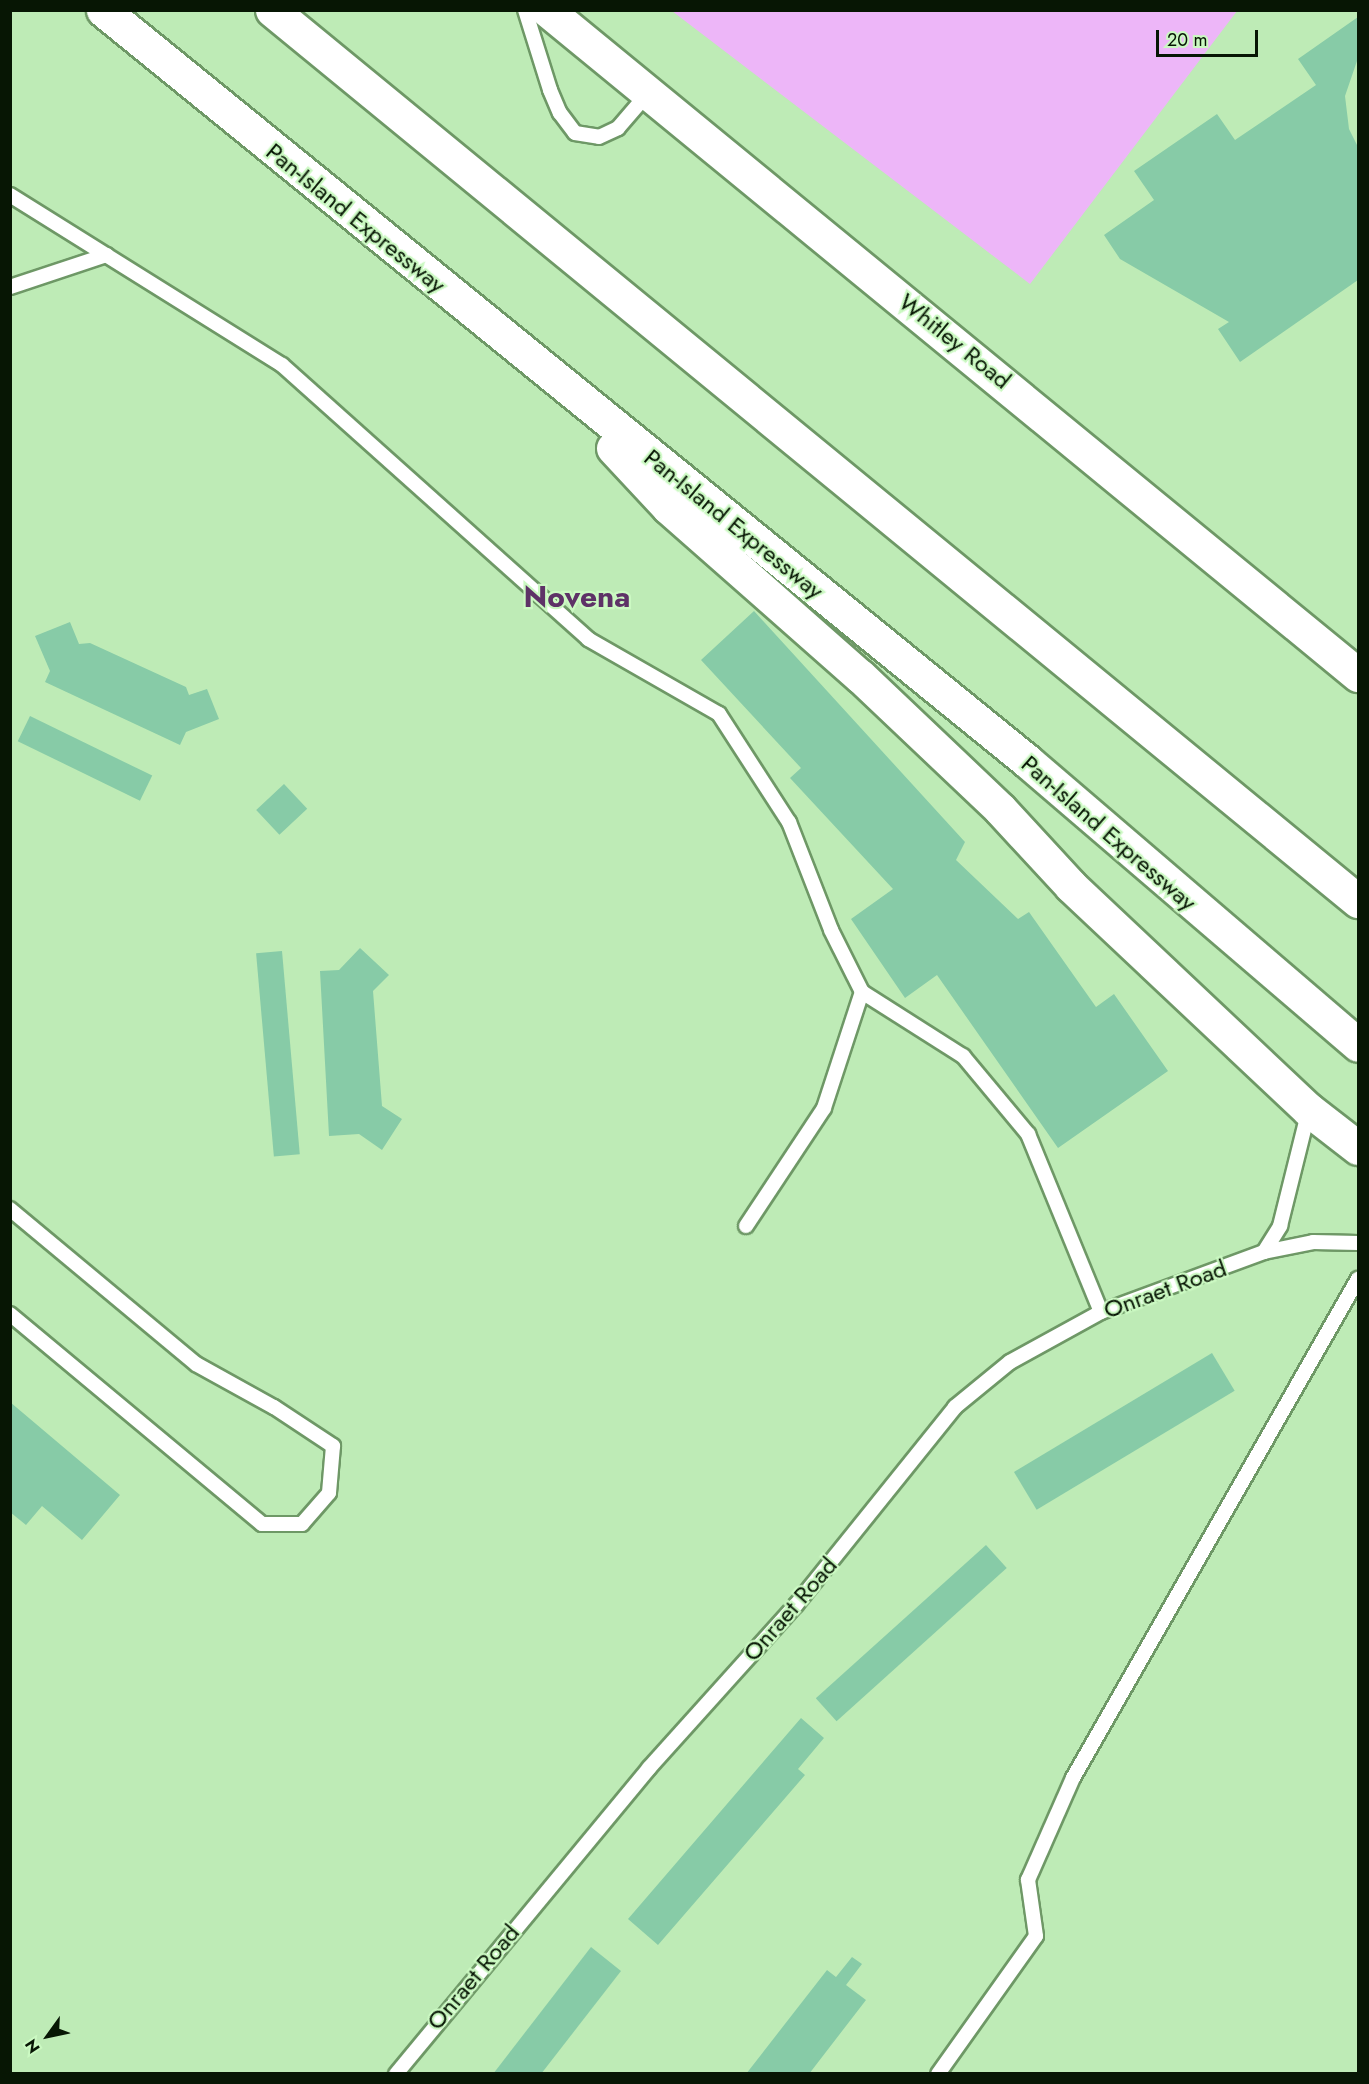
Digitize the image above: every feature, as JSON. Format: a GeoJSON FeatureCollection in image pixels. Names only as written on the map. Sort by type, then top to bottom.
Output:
{"type":"FeatureCollection","features":[{"type":"Feature","properties":{"kind":"main road","name":"Pan-Island Expressway"},"geometry":{"type":"LineString","coordinates":[[103,10],[541,370],[1027,761],[1359,1045]]}},
{"type":"Feature","properties":{"kind":"main road"},"geometry":{"type":"LineString","coordinates":[[272,10],[1359,901]]}},
{"type":"Feature","properties":{"kind":"main road","name":"Whitley Road"},"geometry":{"type":"LineString","coordinates":[[548,10],[1359,675]]}},
{"type":"Feature","properties":{"kind":"main road"},"geometry":{"type":"LineString","coordinates":[[541,370],[668,507],[860,676],[1000,808],[1071,886],[1309,1110],[1359,1148]]}},
{"type":"Feature","properties":{"kind":"lane"},"geometry":{"type":"LineString","coordinates":[[525,10],[550,90],[560,113],[575,133],[599,137],[618,128],[649,92]]}},
{"type":"Feature","properties":{"kind":"lane"},"geometry":{"type":"LineString","coordinates":[[10,195],[282,365],[588,639],[719,714],[789,822],[831,930],[862,992],[963,1056],[1028,1134],[1101,1312]]}},
{"type":"Feature","properties":{"kind":"lane"},"geometry":{"type":"LineString","coordinates":[[10,287],[107,255]]}},
{"type":"Feature","properties":{"kind":"lane"},"geometry":{"type":"LineString","coordinates":[[746,1226],[824,1107],[862,992]]}},
{"type":"Feature","properties":{"kind":"lane"},"geometry":{"type":"LineString","coordinates":[[1264,1252],[1280,1226],[1309,1110]]}},
{"type":"Feature","properties":{"kind":"lane"},"geometry":{"type":"LineString","coordinates":[[10,1209],[196,1364],[274,1407],[333,1446],[329,1493],[302,1524],[261,1524],[10,1314]]}},
{"type":"Feature","properties":{"kind":"lane","name":"Onraet Road"},"geometry":{"type":"LineString","coordinates":[[396,2073],[625,1795],[796,1605],[955,1407],[1010,1362],[1101,1312],[1264,1252],[1314,1242],[1359,1243]]}},
{"type":"Feature","properties":{"kind":"lane"},"geometry":{"type":"LineString","coordinates":[[938,2073],[1036,1936],[1028,1880],[1073,1778],[1359,1279]]}},
{"type":"Feature","properties":{"kind":"shaded area"},"geometry":{"type":"Polygon","coordinates":[[[672,11],[1237,11],[1030,284],[672,11]]]}},
{"type":"Feature","properties":{"kind":"building"},"geometry":{"type":"Polygon","coordinates":[[[1358,17],[1358,58],[1345,96],[1349,129],[1358,147],[1358,280],[1240,362],[1218,329],[1229,322],[1120,259],[1104,235],[1154,200],[1134,171],[1217,114],[1235,140],[1316,85],[1298,59],[1358,17]]]}},
{"type":"Feature","properties":{"kind":"building"},"geometry":{"type":"Polygon","coordinates":[[[754,611],[965,842],[956,860],[1018,919],[1029,912],[1096,1007],[1114,994],[1168,1071],[1058,1148],[937,975],[905,998],[851,919],[893,889],[790,778],[801,768],[701,660],[754,611]]]}},
{"type":"Feature","properties":{"kind":"building"},"geometry":{"type":"Polygon","coordinates":[[[70,622],[79,644],[90,643],[186,687],[189,695],[207,689],[219,719],[186,732],[180,745],[45,682],[50,671],[35,636],[70,622]]]}},
{"type":"Feature","properties":{"kind":"building"},"geometry":{"type":"Polygon","coordinates":[[[30,716],[152,776],[140,801],[18,741],[30,716]]]}},
{"type":"Feature","properties":{"kind":"building"},"geometry":{"type":"Polygon","coordinates":[[[284,784],[307,809],[279,835],[256,810],[284,784]]]}},
{"type":"Feature","properties":{"kind":"building"},"geometry":{"type":"Polygon","coordinates":[[[360,948],[389,975],[373,991],[382,1106],[402,1119],[382,1150],[359,1134],[329,1136],[320,971],[339,970],[360,948]]]}},
{"type":"Feature","properties":{"kind":"building"},"geometry":{"type":"Polygon","coordinates":[[[282,951],[300,1154],[274,1156],[256,953],[282,951]]]}},
{"type":"Feature","properties":{"kind":"building"},"geometry":{"type":"Polygon","coordinates":[[[1212,1353],[1235,1391],[1037,1510],[1014,1472],[1212,1353]]]}},
{"type":"Feature","properties":{"kind":"building"},"geometry":{"type":"Polygon","coordinates":[[[10,1402],[120,1495],[82,1540],[42,1506],[26,1525],[10,1512],[10,1402]]]}},
{"type":"Feature","properties":{"kind":"building"},"geometry":{"type":"Polygon","coordinates":[[[986,1545],[1007,1568],[837,1721],[816,1698],[986,1545]]]}},
{"type":"Feature","properties":{"kind":"building"},"geometry":{"type":"Polygon","coordinates":[[[801,1718],[824,1738],[798,1769],[805,1775],[658,1945],[628,1919],[801,1718]]]}},
{"type":"Feature","properties":{"kind":"building"},"geometry":{"type":"Polygon","coordinates":[[[591,1947],[621,1971],[541,2074],[493,2074],[591,1947]]]}},
{"type":"Feature","properties":{"kind":"building"},"geometry":{"type":"Polygon","coordinates":[[[852,1957],[862,1964],[846,1985],[866,2000],[809,2074],[746,2074],[827,1970],[836,1977],[852,1957]]]}},
{"type":"Feature","properties":{"kind":"district","name":"Novena"},"geometry":{"type":"Point","coordinates":[577,597]}}]}
